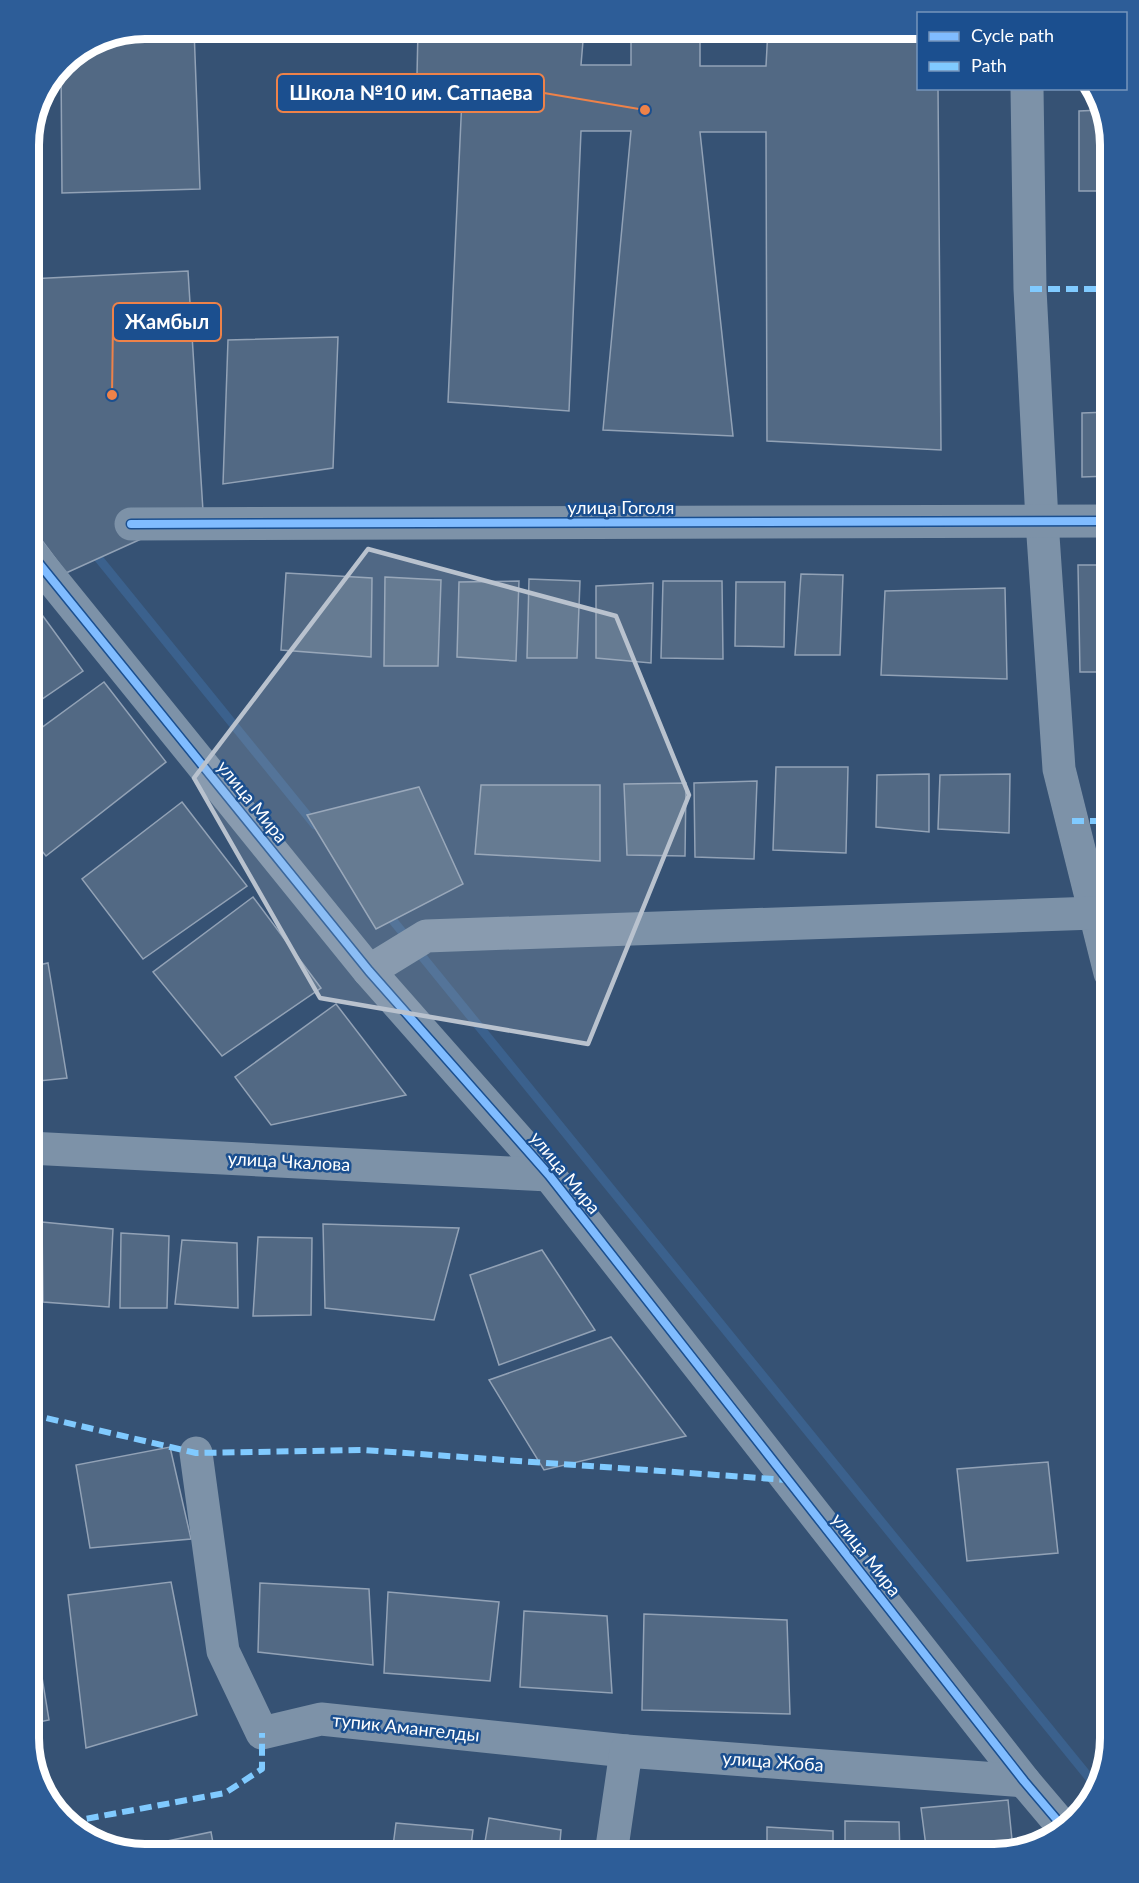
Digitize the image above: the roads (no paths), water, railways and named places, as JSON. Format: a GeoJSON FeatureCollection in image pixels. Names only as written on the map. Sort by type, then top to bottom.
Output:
{"type":"FeatureCollection","features":[{"type":"Feature","properties":{"kind":"street"},"geometry":{"type":"LineString","coordinates":[[1027,90],[1030,289],[1042,521],[1059,769],[1100,933]]}},
{"type":"Feature","properties":{"kind":"street","name":"улица Гоголя"},"geometry":{"type":"LineString","coordinates":[[131,524],[1100,521]]}},
{"type":"Feature","properties":{"kind":"street","name":"улица Мира"},"geometry":{"type":"LineString","coordinates":[[39,565],[369,971],[549,1175],[1024,1781],[1054,1824]]}},
{"type":"Feature","properties":{"kind":"street"},"geometry":{"type":"LineString","coordinates":[[369,971],[426,936],[1095,913]]}},
{"type":"Feature","properties":{"kind":"street","name":"улица Чкалова"},"geometry":{"type":"LineString","coordinates":[[39,1149],[549,1175]]}},
{"type":"Feature","properties":{"kind":"street","name":"тупик Амангелды"},"geometry":{"type":"LineString","coordinates":[[196,1452],[223,1651],[262,1732],[321,1719],[626,1751]]}},
{"type":"Feature","properties":{"kind":"street"},"geometry":{"type":"LineString","coordinates":[[612,1844],[626,1751]]}},
{"type":"Feature","properties":{"kind":"street","name":"улица Жоба"},"geometry":{"type":"LineString","coordinates":[[626,1751],[1024,1781]]}},
{"type":"Feature","properties":{"kind":"waterway"},"geometry":{"type":"LineString","coordinates":[[91,549],[315,825]]}},
{"type":"Feature","properties":{"kind":"waterway"},"geometry":{"type":"LineString","coordinates":[[386,912],[1091,1780]]}},
{"type":"Feature","properties":{"kind":"place","name":"Школа №10 им. Сатпаева"},"geometry":{"type":"Point","coordinates":[645,110]}},
{"type":"Feature","properties":{"kind":"place","name":"Жамбыл"},"geometry":{"type":"Point","coordinates":[112,395]}}]}
